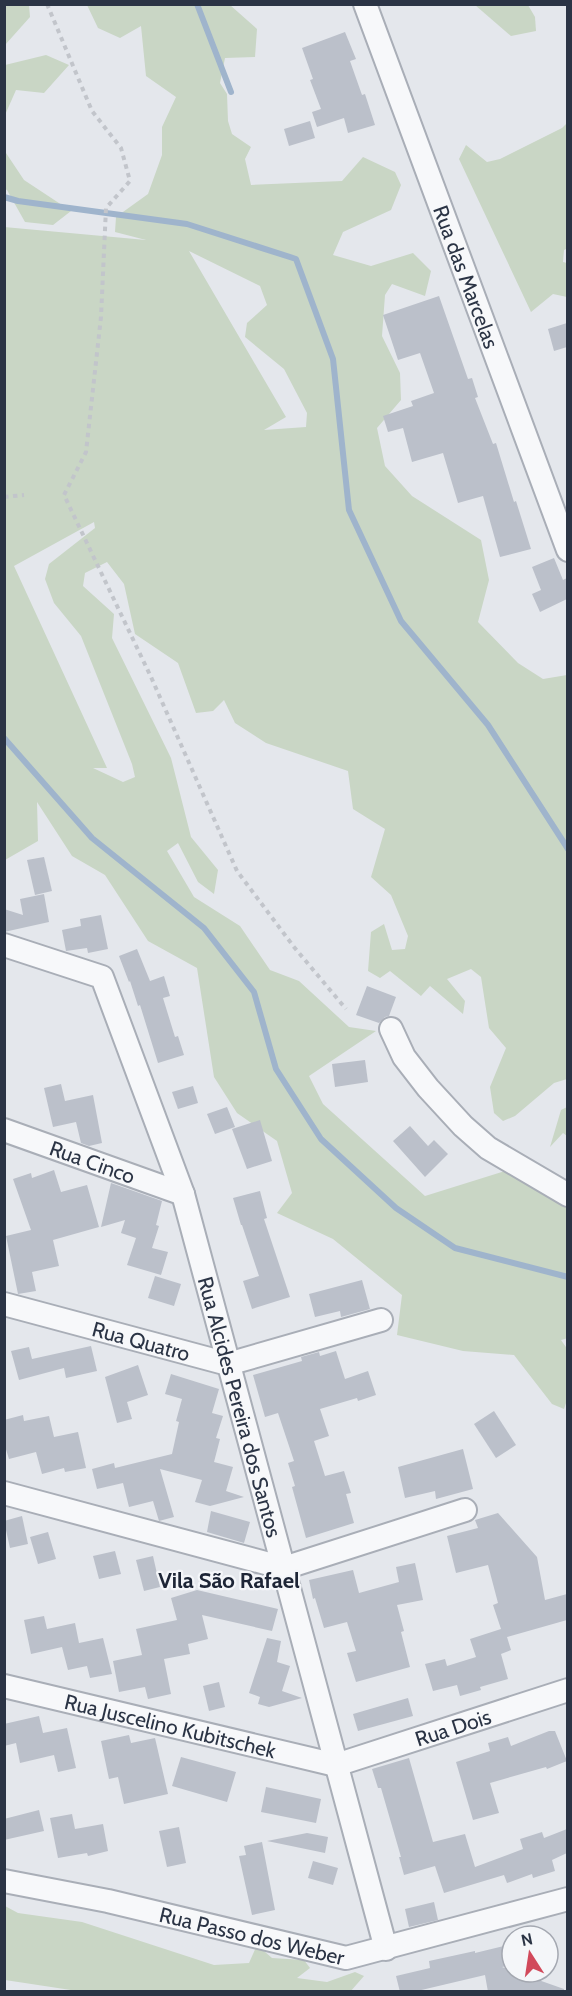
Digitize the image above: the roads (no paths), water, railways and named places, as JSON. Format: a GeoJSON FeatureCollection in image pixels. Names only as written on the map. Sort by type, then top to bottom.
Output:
{"type":"FeatureCollection","features":[{"type":"Feature","properties":{"kind":"street","name":"Rua das Marcelas"},"geometry":{"type":"LineString","coordinates":[[364,4],[567,549]]}},
{"type":"Feature","properties":{"kind":"street","name":"Rua Alcides Pereira dos Santos"},"geometry":{"type":"LineString","coordinates":[[4,945],[102,977],[183,1194],[386,1949]]}},
{"type":"Feature","properties":{"kind":"street"},"geometry":{"type":"LineString","coordinates":[[391,1029],[404,1058],[463,1126],[488,1148],[567,1195]]}},
{"type":"Feature","properties":{"kind":"street","name":"Rua Cinco"},"geometry":{"type":"LineString","coordinates":[[4,1130],[183,1194]]}},
{"type":"Feature","properties":{"kind":"street","name":"Rua Quatro"},"geometry":{"type":"LineString","coordinates":[[4,1304],[228,1364]]}},
{"type":"Feature","properties":{"kind":"street"},"geometry":{"type":"LineString","coordinates":[[228,1364],[381,1320]]}},
{"type":"Feature","properties":{"kind":"street"},"geometry":{"type":"LineString","coordinates":[[4,1493],[284,1568],[465,1510]]}},
{"type":"Feature","properties":{"kind":"street","name":"Rua Juscelino Kubitschek"},"geometry":{"type":"LineString","coordinates":[[4,1686],[336,1765]]}},
{"type":"Feature","properties":{"kind":"street","name":"Rua Dois"},"geometry":{"type":"LineString","coordinates":[[336,1765],[567,1690]]}},
{"type":"Feature","properties":{"kind":"street","name":"Rua Passo dos Weber"},"geometry":{"type":"LineString","coordinates":[[4,1881],[108,1901],[346,1958],[567,1899]]}},
{"type":"Feature","properties":{"kind":"waterway"},"geometry":{"type":"LineString","coordinates":[[197,4],[231,92]]}},
{"type":"Feature","properties":{"kind":"waterway"},"geometry":{"type":"LineString","coordinates":[[4,197],[18,201],[187,224],[296,259],[333,359],[349,510],[401,621],[488,725],[568,849]]}},
{"type":"Feature","properties":{"kind":"waterway"},"geometry":{"type":"LineString","coordinates":[[4,738],[92,838],[204,928],[254,992],[276,1069],[321,1139],[396,1208],[455,1248],[568,1277]]}},
{"type":"Feature","properties":{"kind":"district","name":"Vila São Rafael"},"geometry":{"type":"Point","coordinates":[229,1580]}}]}
